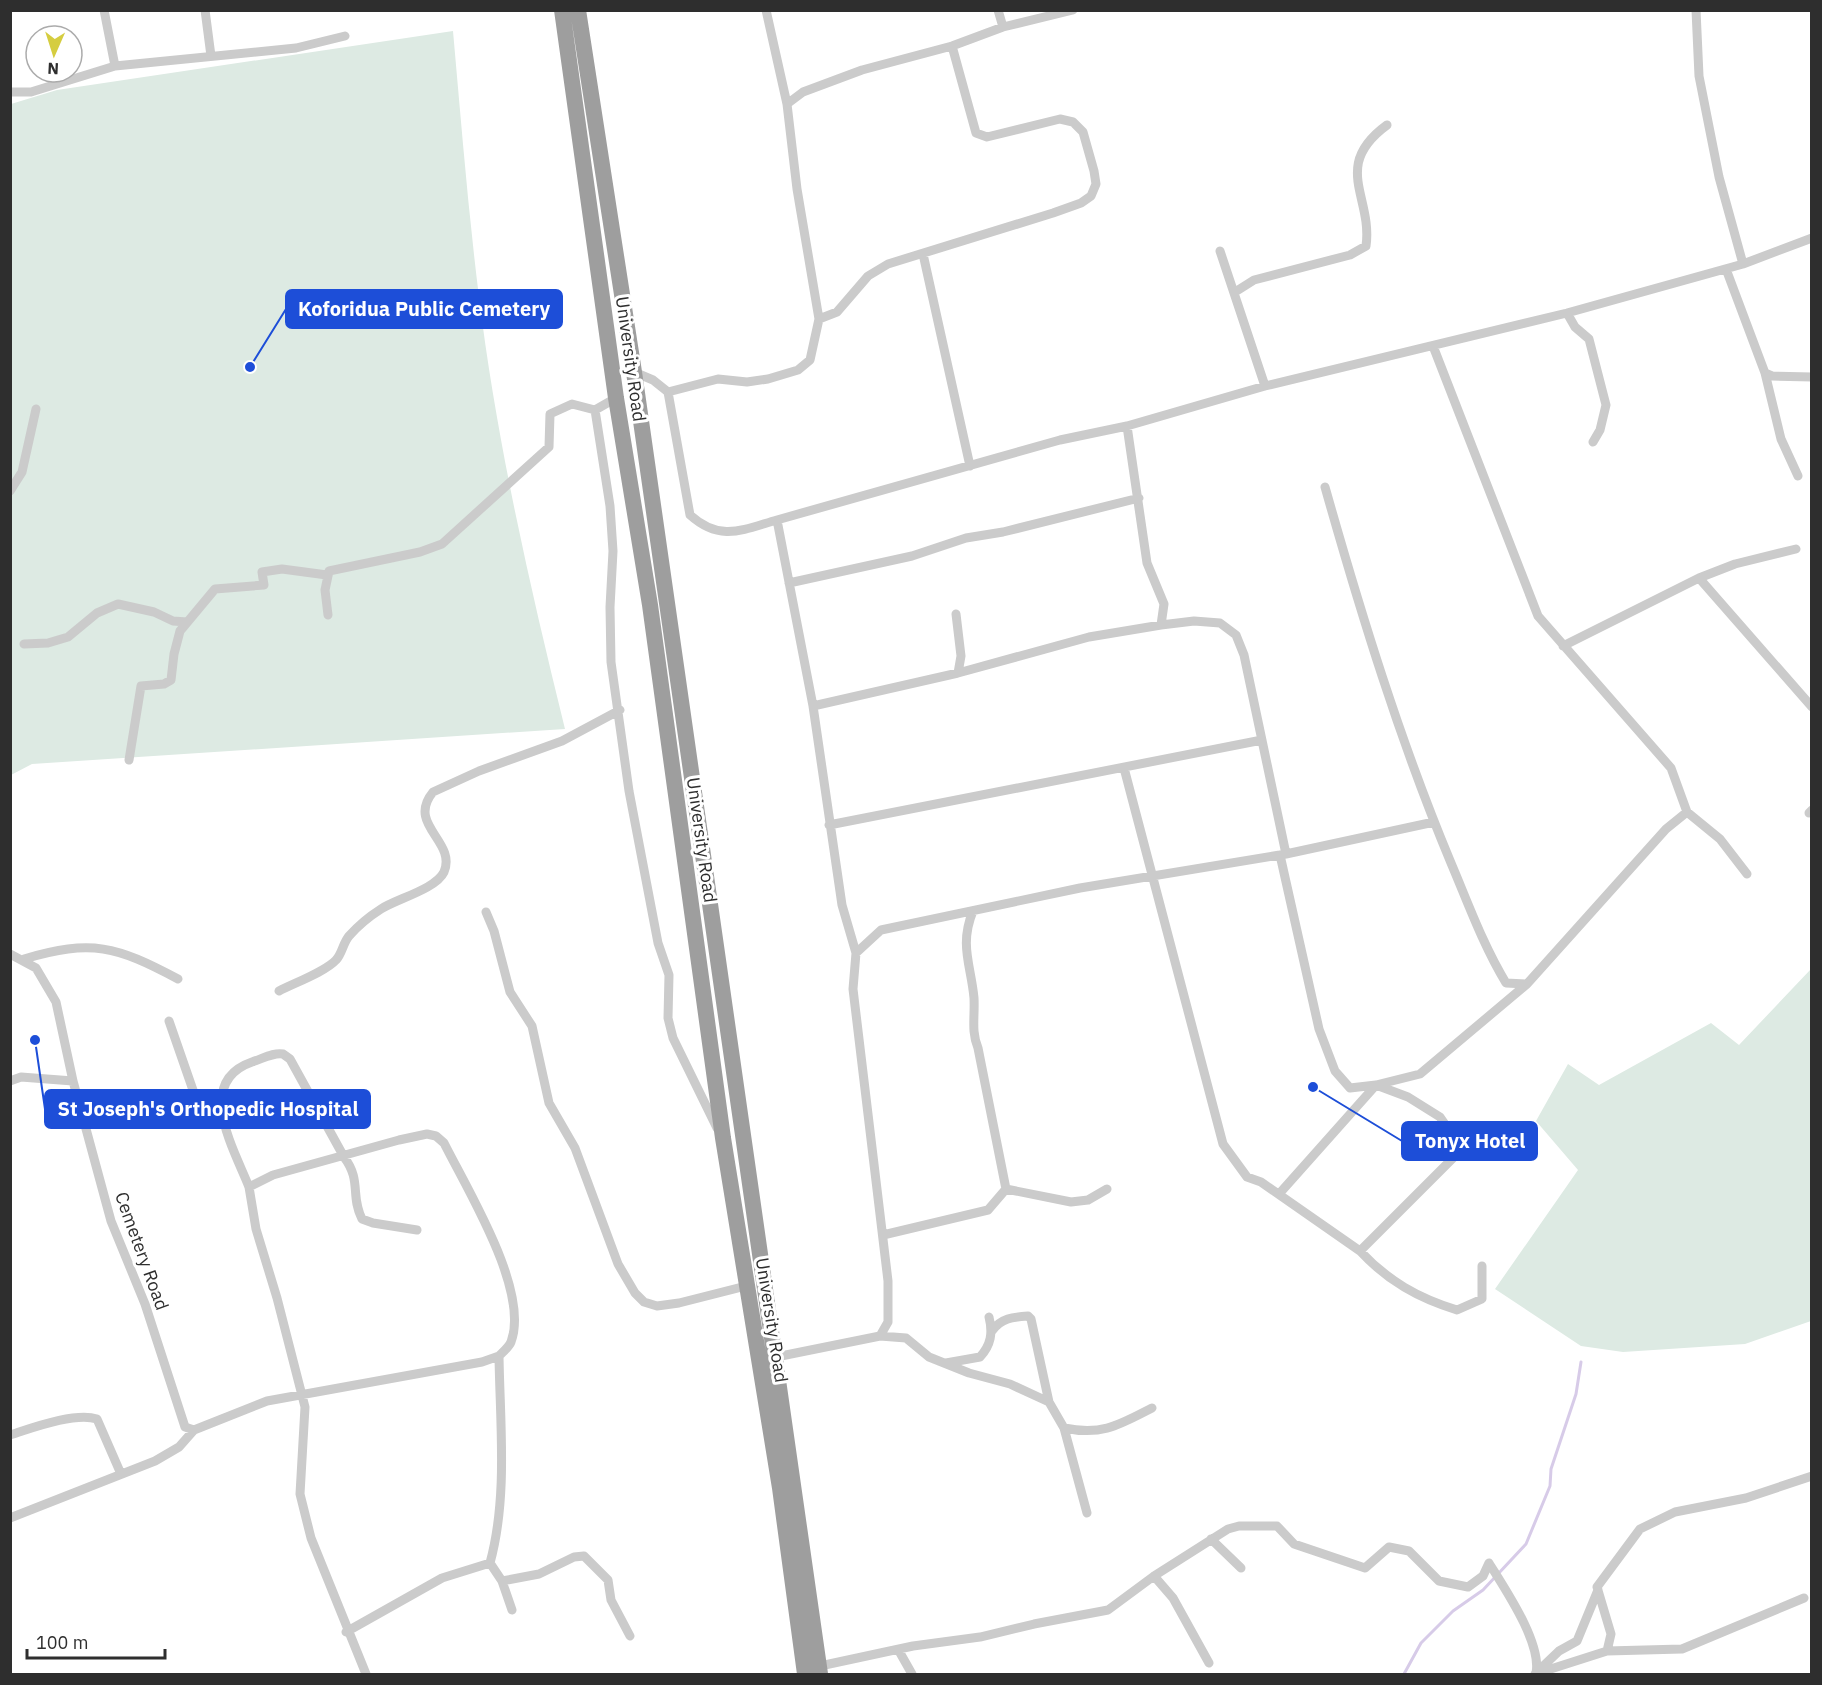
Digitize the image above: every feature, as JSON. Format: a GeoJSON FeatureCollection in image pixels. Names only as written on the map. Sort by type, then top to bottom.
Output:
{"type":"FeatureCollection","features":[{"type":"Feature","properties":{"kind":"highway","name":"University Road"},"geometry":{"type":"LineString","coordinates":[[562,10],[616,398],[650,605],[723,1138],[780,1488],[815,1672]]}},
{"type":"Feature","properties":{"kind":"highway","name":"University Road"},"geometry":{"type":"LineString","coordinates":[[578,10],[634,372],[776,1357],[815,1672]]}},
{"type":"Feature","properties":{"kind":"street"},"geometry":{"type":"LineString","coordinates":[[104,10],[115,66]]}},
{"type":"Feature","properties":{"kind":"street"},"geometry":{"type":"LineString","coordinates":[[205,10],[211,56]]}},
{"type":"Feature","properties":{"kind":"street"},"geometry":{"type":"LineString","coordinates":[[668,392],[718,380],[747,382],[768,379],[798,370],[810,360],[819,319],[797,189],[787,104],[766,10]]}},
{"type":"Feature","properties":{"kind":"street"},"geometry":{"type":"LineString","coordinates":[[998,10],[1003,27]]}},
{"type":"Feature","properties":{"kind":"street"},"geometry":{"type":"LineString","coordinates":[[787,104],[802,92],[862,70],[952,46],[1003,27],[1073,10]]}},
{"type":"Feature","properties":{"kind":"street"},"geometry":{"type":"LineString","coordinates":[[1696,10],[1699,76],[1719,177],[1743,264]]}},
{"type":"Feature","properties":{"kind":"street"},"geometry":{"type":"LineString","coordinates":[[10,92],[31,92],[115,66],[296,48],[345,36]]}},
{"type":"Feature","properties":{"kind":"street"},"geometry":{"type":"LineString","coordinates":[[819,319],[837,312],[868,276],[888,264],[1081,203],[1091,196],[1096,184],[1083,132],[1073,122],[1060,119],[987,137],[976,133],[952,46]]}},
{"type":"Feature","properties":{"kind":"street"},"geometry":{"type":"LineString","coordinates":[[1235,292],[1254,280],[1350,255],[1361,251],[1366,246],[1367,227],[1359,197],[1358,171],[1362,150],[1371,137],[1387,125]]}},
{"type":"Feature","properties":{"kind":"street"},"geometry":{"type":"LineString","coordinates":[[634,372],[653,380],[668,392],[690,515],[703,527],[720,532],[741,530],[1060,440],[1127,426],[1265,386],[1567,312],[1743,264],[1812,238]]}},
{"type":"Feature","properties":{"kind":"street"},"geometry":{"type":"LineString","coordinates":[[1220,251],[1265,386]]}},
{"type":"Feature","properties":{"kind":"street"},"geometry":{"type":"LineString","coordinates":[[923,254],[970,466]]}},
{"type":"Feature","properties":{"kind":"street"},"geometry":{"type":"LineString","coordinates":[[1726,268],[1764,373],[1780,439],[1798,476]]}},
{"type":"Feature","properties":{"kind":"street"},"geometry":{"type":"LineString","coordinates":[[1567,312],[1575,327],[1589,339],[1606,405],[1600,430],[1593,442]]}},
{"type":"Feature","properties":{"kind":"street"},"geometry":{"type":"LineString","coordinates":[[1433,346],[1538,616],[1671,768],[1687,812],[1720,839],[1747,874]]}},
{"type":"Feature","properties":{"kind":"street"},"geometry":{"type":"LineString","coordinates":[[1764,373],[1772,376],[1812,377]]}},
{"type":"Feature","properties":{"kind":"street"},"geometry":{"type":"LineString","coordinates":[[328,615],[327,575],[329,571],[420,552],[442,544],[549,447],[550,414],[572,404],[595,410],[616,398]]}},
{"type":"Feature","properties":{"kind":"street"},"geometry":{"type":"LineString","coordinates":[[10,491],[22,472],[36,409]]}},
{"type":"Feature","properties":{"kind":"street"},"geometry":{"type":"LineString","coordinates":[[595,410],[610,506],[614,551],[610,607],[611,662],[620,710],[629,791],[658,942],[669,975],[669,1018],[673,1038],[723,1138]]}},
{"type":"Feature","properties":{"kind":"street"},"geometry":{"type":"LineString","coordinates":[[1127,426],[1147,562],[1164,604],[1161,625]]}},
{"type":"Feature","properties":{"kind":"street"},"geometry":{"type":"LineString","coordinates":[[1325,487],[1364,627],[1434,822],[1492,959],[1506,983],[1527,984]]}},
{"type":"Feature","properties":{"kind":"street"},"geometry":{"type":"LineString","coordinates":[[789,583],[912,556],[966,538],[1003,532],[1139,498]]}},
{"type":"Feature","properties":{"kind":"street"},"geometry":{"type":"LineString","coordinates":[[777,520],[813,706],[842,905],[856,953],[853,989],[888,1281],[888,1322],[880,1336]]}},
{"type":"Feature","properties":{"kind":"street"},"geometry":{"type":"LineString","coordinates":[[1563,646],[1699,578],[1735,564],[1796,549]]}},
{"type":"Feature","properties":{"kind":"street"},"geometry":{"type":"LineString","coordinates":[[129,760],[141,686],[164,684],[171,680],[180,631],[215,589],[264,585],[262,572],[282,569],[327,575]]}},
{"type":"Feature","properties":{"kind":"street"},"geometry":{"type":"LineString","coordinates":[[1699,578],[1812,707]]}},
{"type":"Feature","properties":{"kind":"street"},"geometry":{"type":"LineString","coordinates":[[24,644],[48,643],[68,637],[97,613],[118,604],[154,612],[173,621],[187,622]]}},
{"type":"Feature","properties":{"kind":"street"},"geometry":{"type":"LineString","coordinates":[[956,615],[961,656],[958,674]]}},
{"type":"Feature","properties":{"kind":"street"},"geometry":{"type":"LineString","coordinates":[[813,706],[958,674],[1089,636],[1194,621],[1220,623],[1236,635],[1244,655],[1319,1029],[1335,1071],[1350,1088],[1376,1085],[1420,1074],[1527,984],[1666,830],[1687,812]]}},
{"type":"Feature","properties":{"kind":"street"},"geometry":{"type":"LineString","coordinates":[[279,991],[335,962],[348,937],[381,909],[440,877],[446,863],[445,850],[428,826],[426,819],[429,798],[433,792],[479,771],[562,741],[620,710]]}},
{"type":"Feature","properties":{"kind":"street"},"geometry":{"type":"LineString","coordinates":[[829,825],[1262,740]]}},
{"type":"Feature","properties":{"kind":"street"},"geometry":{"type":"LineString","coordinates":[[1124,768],[1217,1128],[1236,1165],[1247,1177],[1279,1194],[1360,1251],[1377,1269],[1409,1292],[1458,1310],[1482,1299],[1482,1266]]}},
{"type":"Feature","properties":{"kind":"street"},"geometry":{"type":"LineString","coordinates":[[856,953],[881,930],[1080,888],[1283,854],[1434,822]]}},
{"type":"Feature","properties":{"kind":"street"},"geometry":{"type":"LineString","coordinates":[[973,911],[966,930],[965,947],[974,998],[972,1035],[981,1059],[1006,1189]]}},
{"type":"Feature","properties":{"kind":"street"},"geometry":{"type":"LineString","coordinates":[[486,912],[494,931],[510,992],[532,1026],[549,1103],[575,1148],[618,1264],[635,1293],[644,1302],[657,1306],[680,1303],[746,1286]]}},
{"type":"Feature","properties":{"kind":"street"},"geometry":{"type":"LineString","coordinates":[[24,959],[60,948],[86,946],[111,948],[143,960],[178,979]]}},
{"type":"Feature","properties":{"kind":"street","name":"Cemetery Road"},"geometry":{"type":"LineString","coordinates":[[10,954],[24,959],[36,968],[56,1002],[73,1081],[111,1221],[145,1304],[185,1426],[194,1430]]}},
{"type":"Feature","properties":{"kind":"street"},"geometry":{"type":"LineString","coordinates":[[169,1022],[194,1093],[220,1115]]}},
{"type":"Feature","properties":{"kind":"street"},"geometry":{"type":"LineString","coordinates":[[366,1674],[346,1632],[311,1538],[300,1494],[305,1428],[302,1394],[256,1229],[249,1187],[220,1115],[221,1101],[231,1074],[242,1066],[284,1054],[290,1059],[344,1157],[355,1172],[358,1210],[362,1219],[417,1230]]}},
{"type":"Feature","properties":{"kind":"street"},"geometry":{"type":"LineString","coordinates":[[10,1081],[21,1077],[73,1081]]}},
{"type":"Feature","properties":{"kind":"street"},"geometry":{"type":"LineString","coordinates":[[1279,1194],[1376,1085]]}},
{"type":"Feature","properties":{"kind":"street"},"geometry":{"type":"LineString","coordinates":[[1360,1251],[1453,1158],[1460,1146],[1440,1117],[1407,1097],[1376,1085]]}},
{"type":"Feature","properties":{"kind":"street"},"geometry":{"type":"LineString","coordinates":[[10,1518],[155,1461],[179,1447],[194,1430],[267,1401],[482,1362],[499,1356],[511,1344],[515,1319],[513,1290],[444,1143],[436,1136],[427,1134],[273,1175],[249,1187]]}},
{"type":"Feature","properties":{"kind":"street"},"geometry":{"type":"LineString","coordinates":[[883,1235],[988,1210],[1006,1189]]}},
{"type":"Feature","properties":{"kind":"street"},"geometry":{"type":"LineString","coordinates":[[1006,1189],[1071,1202],[1088,1200],[1107,1189]]}},
{"type":"Feature","properties":{"kind":"street"},"geometry":{"type":"LineString","coordinates":[[969,1373],[987,1350],[992,1331],[997,1323],[1011,1317],[1028,1316],[1031,1319],[1049,1402],[1064,1428],[1087,1513]]}},
{"type":"Feature","properties":{"kind":"street"},"geometry":{"type":"LineString","coordinates":[[989,1317],[992,1331]]}},
{"type":"Feature","properties":{"kind":"street"},"geometry":{"type":"LineString","coordinates":[[776,1357],[880,1336],[906,1338],[929,1357],[969,1373],[1010,1384],[1049,1402]]}},
{"type":"Feature","properties":{"kind":"street"},"geometry":{"type":"LineString","coordinates":[[499,1356],[500,1500],[496,1538],[490,1563],[502,1581],[512,1610]]}},
{"type":"Feature","properties":{"kind":"street"},"geometry":{"type":"LineString","coordinates":[[943,1363],[980,1357]]}},
{"type":"Feature","properties":{"kind":"street"},"geometry":{"type":"LineString","coordinates":[[1064,1428],[1094,1433],[1107,1430],[1152,1408]]}},
{"type":"Feature","properties":{"kind":"street"},"geometry":{"type":"LineString","coordinates":[[10,1435],[57,1422],[89,1417],[97,1419],[122,1474]]}},
{"type":"Feature","properties":{"kind":"street"},"geometry":{"type":"LineString","coordinates":[[1535,1674],[1559,1651],[1577,1641],[1598,1590],[1597,1587],[1640,1528],[1675,1512],[1746,1498],[1812,1476]]}},
{"type":"Feature","properties":{"kind":"street"},"geometry":{"type":"LineString","coordinates":[[815,1672],[913,1646],[980,1637],[1108,1610],[1154,1576],[1211,1539],[1239,1526],[1277,1526],[1294,1544],[1365,1568],[1389,1547],[1409,1551],[1439,1581],[1468,1587],[1483,1576],[1489,1563],[1518,1613],[1538,1662],[1535,1674]]}},
{"type":"Feature","properties":{"kind":"street"},"geometry":{"type":"LineString","coordinates":[[1211,1539],[1241,1568]]}},
{"type":"Feature","properties":{"kind":"street"},"geometry":{"type":"LineString","coordinates":[[502,1581],[539,1574],[574,1557],[584,1556],[608,1580],[611,1600],[630,1636]]}},
{"type":"Feature","properties":{"kind":"street"},"geometry":{"type":"LineString","coordinates":[[346,1632],[442,1578],[490,1563]]}},
{"type":"Feature","properties":{"kind":"street"},"geometry":{"type":"LineString","coordinates":[[1154,1576],[1173,1598],[1209,1663]]}},
{"type":"Feature","properties":{"kind":"street"},"geometry":{"type":"LineString","coordinates":[[1598,1590],[1611,1634],[1607,1651]]}},
{"type":"Feature","properties":{"kind":"street"},"geometry":{"type":"LineString","coordinates":[[1535,1674],[1607,1651],[1682,1649],[1804,1598]]}},
{"type":"Feature","properties":{"kind":"street"},"geometry":{"type":"LineString","coordinates":[[899,1651],[912,1674]]}},
{"type":"Feature","properties":{"kind":"shaded area"},"geometry":{"type":"Polygon","coordinates":[[[453,31],[475,264],[486,352],[527,568],[565,729],[32,764],[11,775],[11,104],[57,90],[453,31]]]}},
{"type":"Feature","properties":{"kind":"shaded area"},"geometry":{"type":"Polygon","coordinates":[[[1811,969],[1811,1321],[1745,1344],[1623,1352],[1581,1346],[1495,1289],[1578,1170],[1536,1121],[1568,1064],[1599,1085],[1711,1023],[1739,1045],[1811,969]]]}},
{"type":"Feature","properties":{"kind":"waterway"},"geometry":{"type":"LineString","coordinates":[[1404,1674],[1421,1643],[1453,1611],[1483,1590],[1526,1544],[1550,1486],[1551,1469],[1576,1394],[1581,1362]]}},
{"type":"Feature","properties":{"kind":"place","name":"Koforidua Public Cemetery"},"geometry":{"type":"Point","coordinates":[250,367]}},
{"type":"Feature","properties":{"kind":"place","name":"St Joseph's Orthopedic Hospital"},"geometry":{"type":"Point","coordinates":[35,1040]}},
{"type":"Feature","properties":{"kind":"place","name":"Tonyx Hotel"},"geometry":{"type":"Point","coordinates":[1313,1087]}}]}
